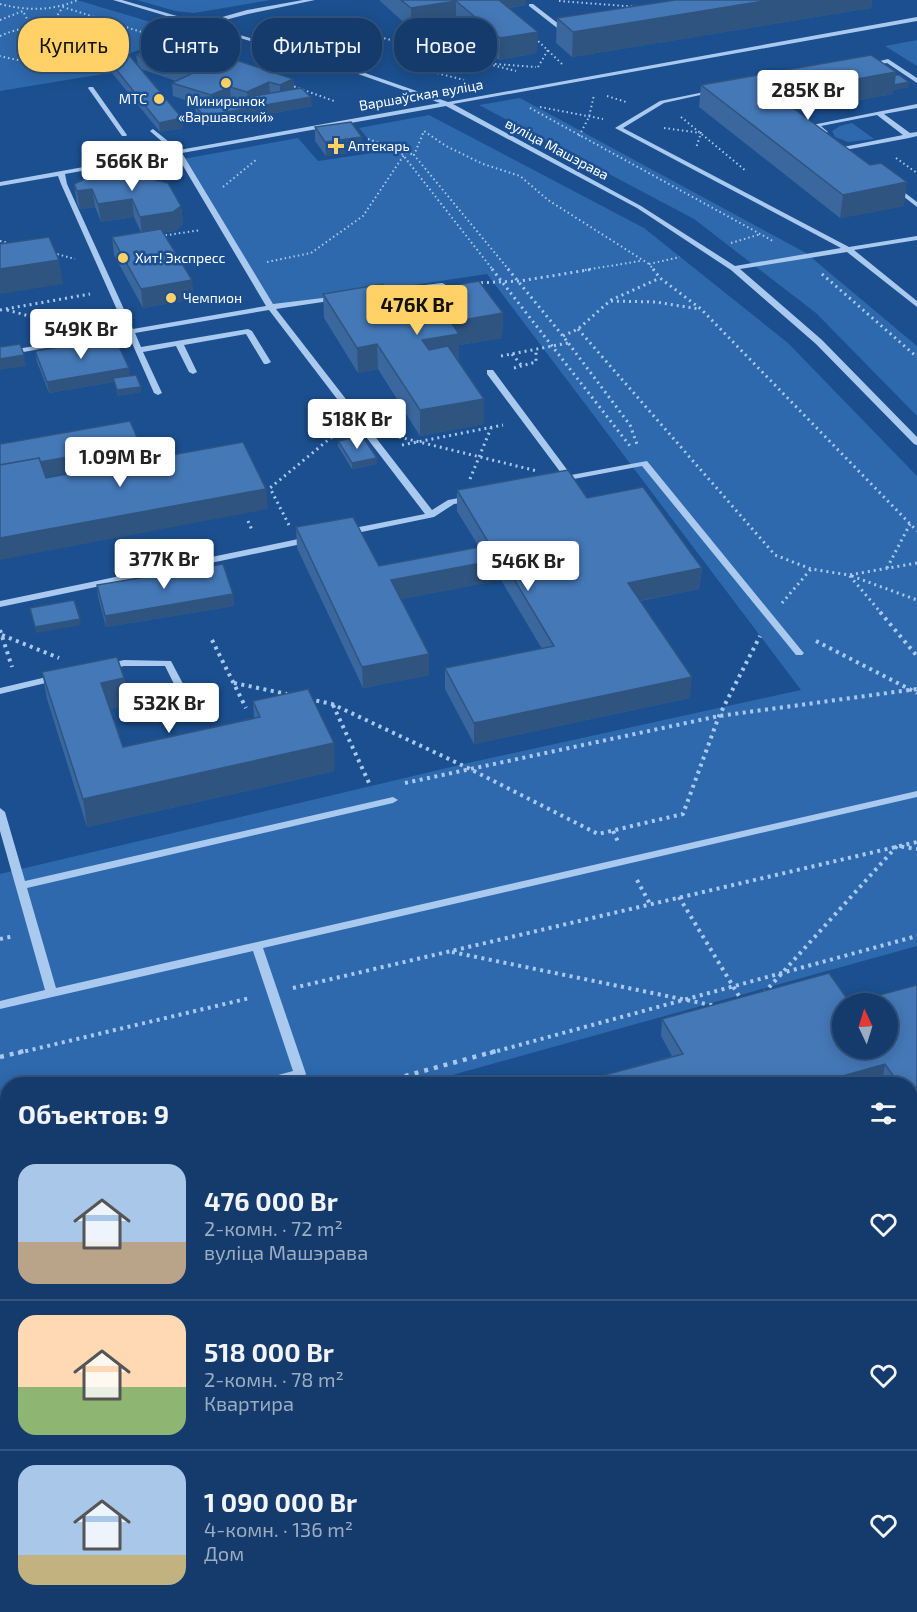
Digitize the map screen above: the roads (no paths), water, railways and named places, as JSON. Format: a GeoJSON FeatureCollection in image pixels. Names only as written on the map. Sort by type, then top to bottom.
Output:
{"type":"FeatureCollection","features":[{"type":"Feature","properties":{"kind":"street","name":"вуліца Машэрава"},"geometry":{"type":"LineString","coordinates":[[116,0],[180,18]]}},
{"type":"Feature","properties":{"kind":"street"},"geometry":{"type":"LineString","coordinates":[[224,18],[312,0]]}},
{"type":"Feature","properties":{"kind":"street"},"geometry":{"type":"LineString","coordinates":[[531,5],[563,30],[573,28]]}},
{"type":"Feature","properties":{"kind":"street","name":"Варшаўская вуліца"},"geometry":{"type":"LineString","coordinates":[[0,184],[917,19]]}},
{"type":"Feature","properties":{"kind":"street","name":"вуліца Машэрава"},"geometry":{"type":"LineString","coordinates":[[240,36],[346,68],[446,103],[639,207],[734,267],[819,342],[917,442]]}},
{"type":"Feature","properties":{"kind":"street"},"geometry":{"type":"LineString","coordinates":[[853,67],[888,61],[917,81]]}},
{"type":"Feature","properties":{"kind":"street"},"geometry":{"type":"LineString","coordinates":[[91,88],[124,135]]}},
{"type":"Feature","properties":{"kind":"street"},"geometry":{"type":"LineString","coordinates":[[723,89],[662,102],[618,128],[848,249],[917,305]]}},
{"type":"Feature","properties":{"kind":"street"},"geometry":{"type":"LineString","coordinates":[[830,136],[815,125],[917,106]]}},
{"type":"Feature","properties":{"kind":"street"},"geometry":{"type":"LineString","coordinates":[[878,113],[909,136]]}},
{"type":"Feature","properties":{"kind":"street"},"geometry":{"type":"LineString","coordinates":[[153,131],[178,152],[271,307],[431,515]]}},
{"type":"Feature","properties":{"kind":"street"},"geometry":{"type":"LineString","coordinates":[[845,148],[917,134]]}},
{"type":"Feature","properties":{"kind":"street"},"geometry":{"type":"LineString","coordinates":[[837,142],[853,154]]}},
{"type":"Feature","properties":{"kind":"street"},"geometry":{"type":"LineString","coordinates":[[62,172],[64,184],[158,393]]}},
{"type":"Feature","properties":{"kind":"street"},"geometry":{"type":"LineString","coordinates":[[893,186],[917,205]]}},
{"type":"Feature","properties":{"kind":"street"},"geometry":{"type":"LineString","coordinates":[[734,267],[917,238]]}},
{"type":"Feature","properties":{"kind":"street"},"geometry":{"type":"LineString","coordinates":[[362,295],[442,285],[457,305]]}},
{"type":"Feature","properties":{"kind":"street"},"geometry":{"type":"LineString","coordinates":[[0,354],[271,307],[351,296]]}},
{"type":"Feature","properties":{"kind":"street"},"geometry":{"type":"LineString","coordinates":[[139,350],[248,331],[267,362]]}},
{"type":"Feature","properties":{"kind":"street"},"geometry":{"type":"LineString","coordinates":[[179,343],[193,372]]}},
{"type":"Feature","properties":{"kind":"street"},"geometry":{"type":"LineString","coordinates":[[490,372],[569,478]]}},
{"type":"Feature","properties":{"kind":"street"},"geometry":{"type":"LineString","coordinates":[[548,483],[644,463],[799,653]]}},
{"type":"Feature","properties":{"kind":"street"},"geometry":{"type":"LineString","coordinates":[[331,536],[431,515],[452,502],[483,496]]}},
{"type":"Feature","properties":{"kind":"street"},"geometry":{"type":"LineString","coordinates":[[0,604],[320,538]]}},
{"type":"Feature","properties":{"kind":"street"},"geometry":{"type":"LineString","coordinates":[[91,670],[124,663],[168,663],[195,716]]}},
{"type":"Feature","properties":{"kind":"street"},"geometry":{"type":"LineString","coordinates":[[0,691],[70,675]]}},
{"type":"Feature","properties":{"kind":"street"},"geometry":{"type":"LineString","coordinates":[[0,1005],[917,794]]}},
{"type":"Feature","properties":{"kind":"street"},"geometry":{"type":"LineString","coordinates":[[21,886],[393,800]]}},
{"type":"Feature","properties":{"kind":"street"},"geometry":{"type":"LineString","coordinates":[[0,812],[52,993]]}},
{"type":"Feature","properties":{"kind":"street"},"geometry":{"type":"LineString","coordinates":[[258,946],[300,1074],[288,1077]]}},
{"type":"Feature","properties":{"kind":"place","name":"Минирынок «Варшавский»"},"geometry":{"type":"Point","coordinates":[226,83]}},
{"type":"Feature","properties":{"kind":"place","name":"МТС"},"geometry":{"type":"Point","coordinates":[159,99]}},
{"type":"Feature","properties":{"kind":"place","name":"Аптекарь"},"geometry":{"type":"Point","coordinates":[336,146]}},
{"type":"Feature","properties":{"kind":"place","name":"Хит! Экспресс"},"geometry":{"type":"Point","coordinates":[123,258]}},
{"type":"Feature","properties":{"kind":"place","name":"Чемпион"},"geometry":{"type":"Point","coordinates":[171,298]}}]}
